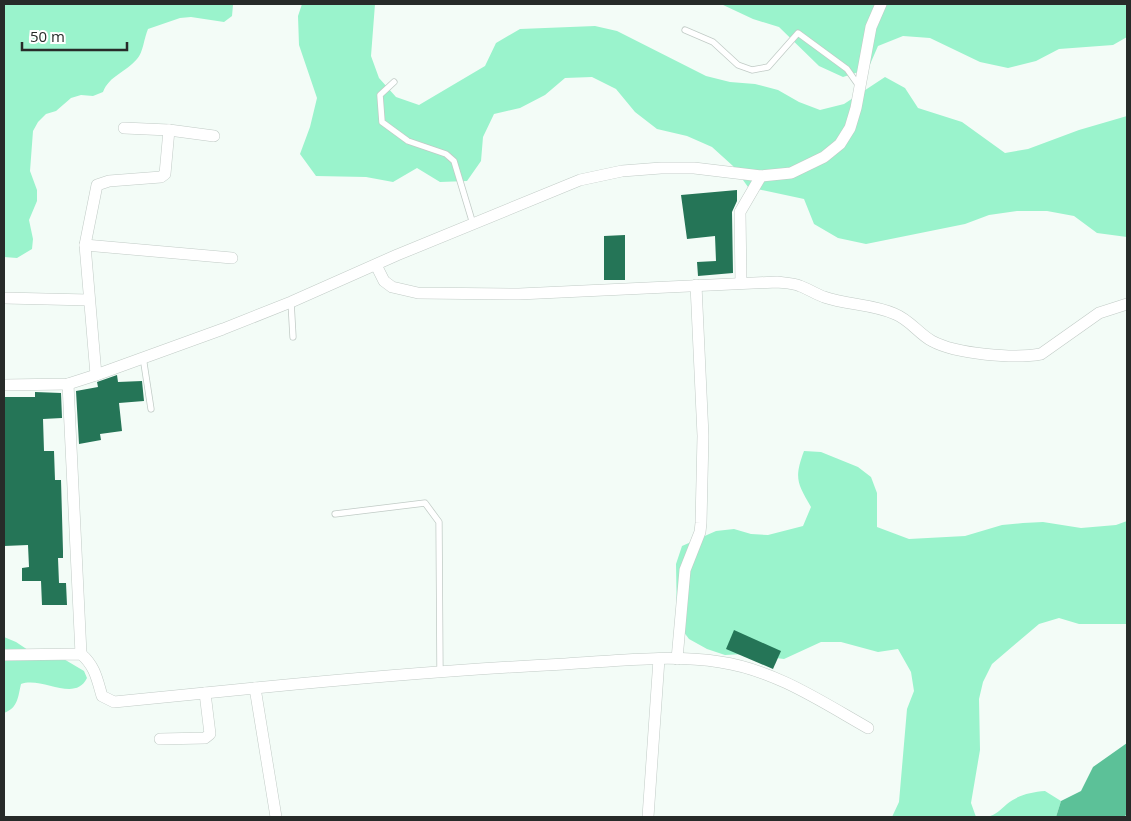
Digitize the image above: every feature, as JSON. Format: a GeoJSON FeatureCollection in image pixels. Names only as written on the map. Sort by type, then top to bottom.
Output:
{"type":"FeatureCollection","features":[{"type":"Feature","properties":{"kind":"street"},"geometry":{"type":"LineString","coordinates":[[4,384],[68,384],[96,375],[291,302],[580,180],[622,171],[661,168],[694,168],[761,176],[792,173],[824,157],[840,144],[850,128],[856,108],[871,27],[881,4]]}},
{"type":"Feature","properties":{"kind":"street"},"geometry":{"type":"LineString","coordinates":[[124,128],[169,130],[214,136]]}},
{"type":"Feature","properties":{"kind":"street"},"geometry":{"type":"LineString","coordinates":[[96,375],[84,245],[98,186],[109,181],[165,174],[169,130]]}},
{"type":"Feature","properties":{"kind":"street"},"geometry":{"type":"LineString","coordinates":[[741,283],[740,212],[761,176]]}},
{"type":"Feature","properties":{"kind":"street"},"geometry":{"type":"LineString","coordinates":[[84,245],[232,258]]}},
{"type":"Feature","properties":{"kind":"street"},"geometry":{"type":"LineString","coordinates":[[376,265],[384,281],[392,287],[418,293],[519,294],[778,282],[800,286],[825,298],[893,313],[914,325],[930,340],[957,351],[1031,356],[1041,354],[1099,313],[1127,304]]}},
{"type":"Feature","properties":{"kind":"street"},"geometry":{"type":"LineString","coordinates":[[677,659],[685,570],[700,532],[701,524],[703,436],[696,285]]}},
{"type":"Feature","properties":{"kind":"street"},"geometry":{"type":"LineString","coordinates":[[4,298],[89,300]]}},
{"type":"Feature","properties":{"kind":"street"},"geometry":{"type":"LineString","coordinates":[[68,384],[81,654]]}},
{"type":"Feature","properties":{"kind":"street"},"geometry":{"type":"LineString","coordinates":[[4,655],[81,654],[89,661],[97,675],[102,696],[114,702],[512,666],[659,659],[721,662],[766,674],[794,686],[868,728]]}},
{"type":"Feature","properties":{"kind":"street"},"geometry":{"type":"LineString","coordinates":[[648,817],[659,659]]}},
{"type":"Feature","properties":{"kind":"street"},"geometry":{"type":"LineString","coordinates":[[255,688],[276,817]]}},
{"type":"Feature","properties":{"kind":"street"},"geometry":{"type":"LineString","coordinates":[[160,739],[205,738],[210,734],[205,693]]}},
{"type":"Feature","properties":{"kind":"lane"},"geometry":{"type":"LineString","coordinates":[[685,30],[713,42],[738,65],[752,70],[768,67],[798,32],[847,69],[860,88]]}},
{"type":"Feature","properties":{"kind":"lane"},"geometry":{"type":"LineString","coordinates":[[394,82],[380,95],[382,122],[408,141],[446,154],[454,161],[472,224]]}},
{"type":"Feature","properties":{"kind":"lane"},"geometry":{"type":"LineString","coordinates":[[291,302],[293,337]]}},
{"type":"Feature","properties":{"kind":"lane"},"geometry":{"type":"LineString","coordinates":[[143,357],[151,409]]}},
{"type":"Feature","properties":{"kind":"lane"},"geometry":{"type":"LineString","coordinates":[[335,514],[425,503],[439,522],[440,672]]}},
{"type":"Feature","properties":{"kind":"shaded area"},"geometry":{"type":"Polygon","coordinates":[[[4,4],[234,4],[232,16],[224,22],[191,17],[180,18],[148,29],[139,56],[109,82],[103,92],[93,96],[81,95],[71,98],[56,111],[46,114],[38,122],[33,131],[30,171],[37,190],[37,201],[29,220],[33,239],[32,249],[17,258],[4,257],[4,4]]]}},
{"type":"Feature","properties":{"kind":"shaded area"},"geometry":{"type":"Polygon","coordinates":[[[302,4],[375,4],[371,56],[379,78],[396,97],[419,105],[485,66],[496,43],[520,29],[595,26],[617,31],[706,76],[778,90],[799,102],[820,110],[844,104],[885,77],[905,88],[918,108],[962,122],[1005,153],[1028,149],[1079,130],[1127,116],[1127,237],[1097,233],[1074,216],[1047,211],[1017,211],[989,215],[965,224],[866,244],[838,238],[814,224],[804,199],[748,187],[733,166],[712,147],[687,136],[657,129],[635,112],[616,89],[592,77],[565,78],[545,95],[520,108],[494,114],[483,137],[481,161],[467,181],[440,182],[417,168],[393,182],[366,177],[316,176],[300,154],[310,127],[317,98],[299,45],[298,16],[302,4]]]}},
{"type":"Feature","properties":{"kind":"shaded area"},"geometry":{"type":"Polygon","coordinates":[[[721,4],[1127,4],[1127,37],[1113,45],[1059,49],[1036,61],[1008,68],[980,62],[930,38],[903,36],[878,46],[868,69],[843,77],[819,66],[779,27],[753,19],[721,4]]]}},
{"type":"Feature","properties":{"kind":"shaded area"},"geometry":{"type":"Polygon","coordinates":[[[804,451],[821,452],[858,467],[871,477],[877,493],[877,527],[909,539],[965,536],[1002,525],[1023,523],[1043,522],[1081,528],[1116,525],[1127,521],[1127,624],[1079,624],[1059,618],[1039,624],[992,664],[983,682],[979,699],[980,750],[971,803],[976,817],[892,817],[899,802],[907,709],[914,691],[911,672],[898,649],[878,652],[841,642],[821,642],[784,659],[744,654],[725,655],[707,649],[689,639],[677,623],[676,564],[682,546],[716,531],[734,529],[751,534],[768,535],[803,526],[811,507],[800,486],[798,474],[804,451]]]}},
{"type":"Feature","properties":{"kind":"shaded area"},"geometry":{"type":"Polygon","coordinates":[[[4,637],[16,642],[34,654],[62,658],[84,671],[87,678],[82,685],[66,689],[29,682],[21,684],[15,705],[4,713],[4,637]]]}},
{"type":"Feature","properties":{"kind":"shaded area"},"geometry":{"type":"Polygon","coordinates":[[[1127,743],[1127,814],[1124,817],[1056,817],[1061,801],[1081,791],[1093,767],[1127,743]]]}},
{"type":"Feature","properties":{"kind":"shaded area"},"geometry":{"type":"Polygon","coordinates":[[[1045,791],[1061,801],[1056,817],[987,817],[995,814],[1020,796],[1045,791]]]}},
{"type":"Feature","properties":{"kind":"building"},"geometry":{"type":"Polygon","coordinates":[[[737,190],[737,201],[732,212],[733,273],[698,276],[697,262],[716,261],[715,236],[687,239],[681,195],[737,190]]]}},
{"type":"Feature","properties":{"kind":"building"},"geometry":{"type":"Polygon","coordinates":[[[625,235],[625,280],[604,280],[604,236],[625,235]]]}},
{"type":"Feature","properties":{"kind":"building"},"geometry":{"type":"Polygon","coordinates":[[[117,375],[118,382],[142,381],[144,401],[119,403],[122,431],[100,434],[101,440],[79,444],[76,391],[98,387],[97,382],[117,375]]]}},
{"type":"Feature","properties":{"kind":"building"},"geometry":{"type":"Polygon","coordinates":[[[35,392],[61,393],[62,418],[43,419],[44,451],[54,451],[55,480],[61,480],[63,558],[58,558],[59,583],[66,583],[67,605],[42,605],[41,581],[22,581],[22,568],[29,567],[28,545],[4,546],[4,397],[35,397],[35,392]]]}},
{"type":"Feature","properties":{"kind":"building"},"geometry":{"type":"Polygon","coordinates":[[[734,630],[781,651],[773,669],[726,649],[734,630]]]}}]}
